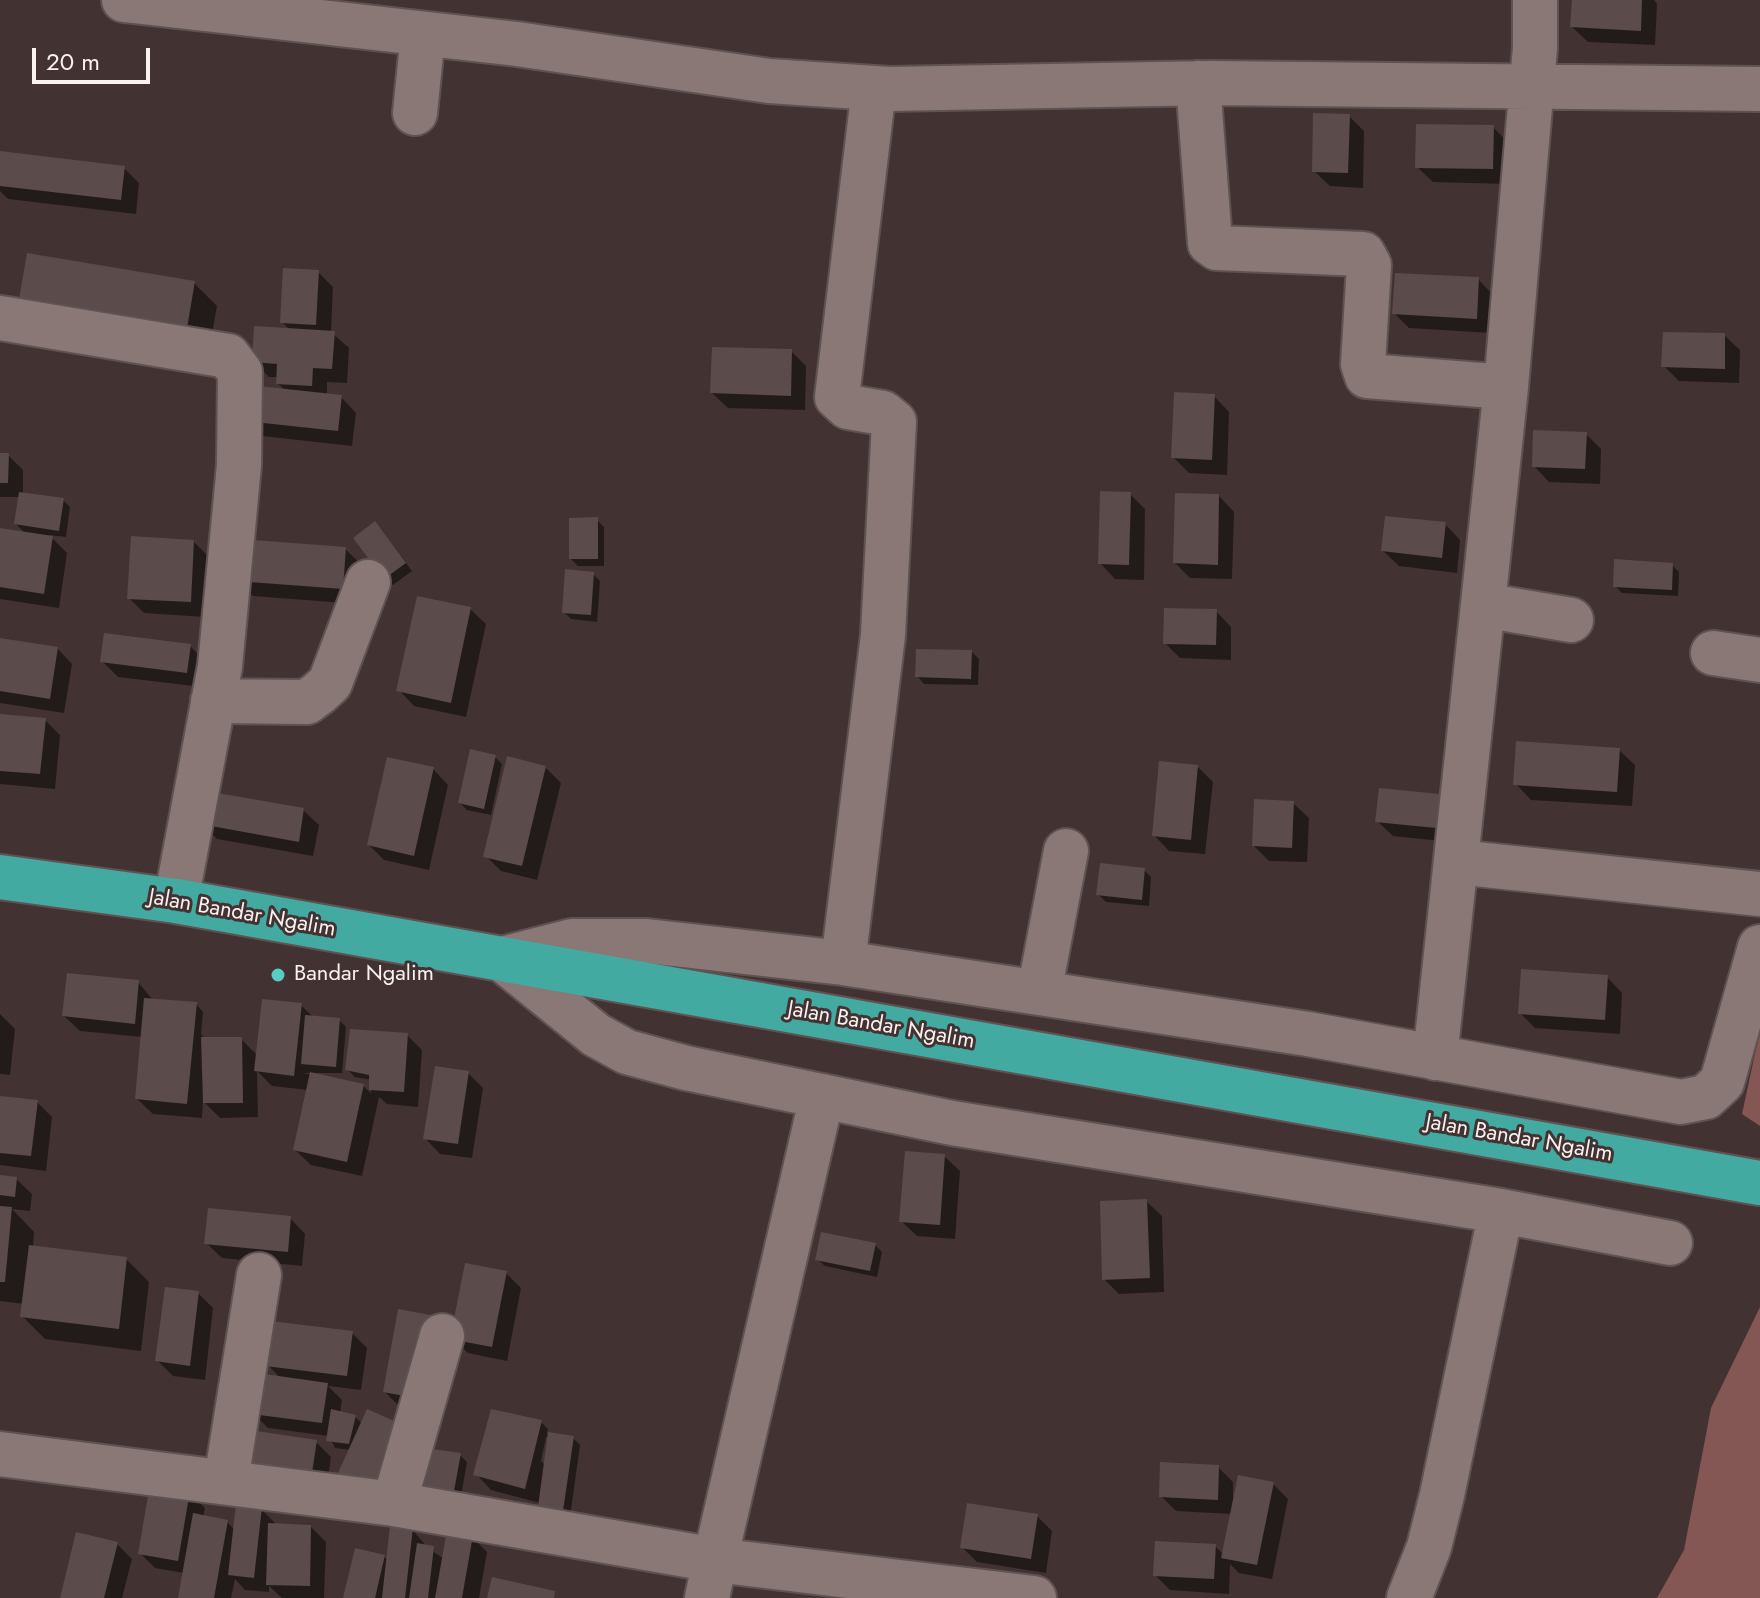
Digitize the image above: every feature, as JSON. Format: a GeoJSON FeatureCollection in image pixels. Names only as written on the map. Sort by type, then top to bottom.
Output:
{"type":"FeatureCollection","features":[{"type":"Feature","properties":{"kind":"highway","name":"Jalan Bandar Ngalim"},"geometry":{"type":"LineString","coordinates":[[0,877],[176,901],[1760,1183]]}},
{"type":"Feature","properties":{"kind":"street"},"geometry":{"type":"LineString","coordinates":[[124,0],[423,34],[769,81],[874,88],[1198,83],[1760,89]]}},
{"type":"Feature","properties":{"kind":"street"},"geometry":{"type":"LineString","coordinates":[[1435,1058],[1506,387],[1532,85],[1535,0]]}},
{"type":"Feature","properties":{"kind":"street"},"geometry":{"type":"LineString","coordinates":[[415,113],[423,34]]}},
{"type":"Feature","properties":{"kind":"street"},"geometry":{"type":"LineString","coordinates":[[1198,83],[1210,243],[1217,248],[1363,254],[1369,265],[1363,364],[1367,376],[1506,387]]}},
{"type":"Feature","properties":{"kind":"street"},"geometry":{"type":"LineString","coordinates":[[843,963],[883,635],[894,422],[883,413],[848,407],[837,397],[874,88]]}},
{"type":"Feature","properties":{"kind":"street"},"geometry":{"type":"LineString","coordinates":[[0,318],[228,356],[236,362],[240,372],[239,465],[229,587],[213,701],[176,901]]}},
{"type":"Feature","properties":{"kind":"street"},"geometry":{"type":"LineString","coordinates":[[213,701],[307,702],[319,693],[330,683],[368,582]]}},
{"type":"Feature","properties":{"kind":"street"},"geometry":{"type":"LineString","coordinates":[[1483,605],[1571,620]]}},
{"type":"Feature","properties":{"kind":"street"},"geometry":{"type":"LineString","coordinates":[[1713,653],[1760,660]]}},
{"type":"Feature","properties":{"kind":"street"},"geometry":{"type":"LineString","coordinates":[[1039,993],[1066,851]]}},
{"type":"Feature","properties":{"kind":"street"},"geometry":{"type":"LineString","coordinates":[[1457,862],[1760,894]]}},
{"type":"Feature","properties":{"kind":"street"},"geometry":{"type":"LineString","coordinates":[[502,959],[572,941],[647,941],[843,963],[1308,1034],[1681,1102],[1706,1097],[1722,1082],[1760,947]]}},
{"type":"Feature","properties":{"kind":"street"},"geometry":{"type":"LineString","coordinates":[[502,959],[596,1035],[627,1052],[982,1128],[1501,1211],[1670,1243]]}},
{"type":"Feature","properties":{"kind":"street"},"geometry":{"type":"LineString","coordinates":[[711,1579],[822,1096]]}},
{"type":"Feature","properties":{"kind":"street"},"geometry":{"type":"LineString","coordinates":[[1409,1598],[1429,1547],[1442,1495],[1501,1211]]}},
{"type":"Feature","properties":{"kind":"street"},"geometry":{"type":"LineString","coordinates":[[226,1481],[259,1275]]}},
{"type":"Feature","properties":{"kind":"street"},"geometry":{"type":"LineString","coordinates":[[394,1504],[442,1336]]}},
{"type":"Feature","properties":{"kind":"street"},"geometry":{"type":"LineString","coordinates":[[0,1454],[394,1504],[711,1579],[1034,1598]]}},
{"type":"Feature","properties":{"kind":"shaded area"},"geometry":{"type":"Polygon","coordinates":[[[1760,1030],[1760,1126],[1742,1114],[1760,1030]]]}},
{"type":"Feature","properties":{"kind":"shaded area"},"geometry":{"type":"Polygon","coordinates":[[[1760,1307],[1760,1598],[1657,1598],[1684,1550],[1711,1408],[1760,1307]]]}},
{"type":"Feature","properties":{"kind":"building"},"geometry":{"type":"Polygon","coordinates":[[[1572,0],[1642,0],[1641,31],[1570,27],[1572,0]]]}},
{"type":"Feature","properties":{"kind":"building"},"geometry":{"type":"Polygon","coordinates":[[[1313,113],[1350,114],[1348,173],[1312,172],[1313,113]]]}},
{"type":"Feature","properties":{"kind":"building"},"geometry":{"type":"Polygon","coordinates":[[[1416,124],[1494,125],[1493,169],[1415,168],[1416,124]]]}},
{"type":"Feature","properties":{"kind":"building"},"geometry":{"type":"Polygon","coordinates":[[[0,151],[125,166],[121,200],[0,186],[0,151]]]}},
{"type":"Feature","properties":{"kind":"building"},"geometry":{"type":"Polygon","coordinates":[[[27,253],[195,281],[185,340],[17,311],[27,253]]]}},
{"type":"Feature","properties":{"kind":"building"},"geometry":{"type":"Polygon","coordinates":[[[283,268],[319,270],[316,325],[280,323],[283,268]]]}},
{"type":"Feature","properties":{"kind":"building"},"geometry":{"type":"Polygon","coordinates":[[[1395,273],[1479,277],[1477,319],[1392,314],[1395,273]]]}},
{"type":"Feature","properties":{"kind":"building"},"geometry":{"type":"Polygon","coordinates":[[[254,326],[335,331],[332,369],[313,368],[312,386],[276,384],[277,364],[252,362],[254,326]]]}},
{"type":"Feature","properties":{"kind":"building"},"geometry":{"type":"Polygon","coordinates":[[[1663,332],[1725,333],[1725,369],[1661,367],[1663,332]]]}},
{"type":"Feature","properties":{"kind":"building"},"geometry":{"type":"Polygon","coordinates":[[[712,347],[792,349],[791,396],[710,393],[712,347]]]}},
{"type":"Feature","properties":{"kind":"building"},"geometry":{"type":"Polygon","coordinates":[[[249,385],[342,395],[338,431],[245,421],[249,385]]]}},
{"type":"Feature","properties":{"kind":"building"},"geometry":{"type":"Polygon","coordinates":[[[1174,392],[1215,394],[1212,460],[1171,458],[1174,392]]]}},
{"type":"Feature","properties":{"kind":"building"},"geometry":{"type":"Polygon","coordinates":[[[1533,430],[1587,432],[1585,469],[1532,467],[1533,430]]]}},
{"type":"Feature","properties":{"kind":"building"},"geometry":{"type":"Polygon","coordinates":[[[0,453],[9,453],[8,483],[0,483],[0,453]]]}},
{"type":"Feature","properties":{"kind":"building"},"geometry":{"type":"Polygon","coordinates":[[[1100,491],[1131,492],[1129,565],[1098,564],[1100,491]]]}},
{"type":"Feature","properties":{"kind":"building"},"geometry":{"type":"Polygon","coordinates":[[[19,492],[64,498],[59,531],[14,524],[19,492]]]}},
{"type":"Feature","properties":{"kind":"building"},"geometry":{"type":"Polygon","coordinates":[[[1175,493],[1219,494],[1218,565],[1173,563],[1175,493]]]}},
{"type":"Feature","properties":{"kind":"building"},"geometry":{"type":"Polygon","coordinates":[[[1385,516],[1446,522],[1442,558],[1381,551],[1385,516]]]}},
{"type":"Feature","properties":{"kind":"building"},"geometry":{"type":"Polygon","coordinates":[[[598,517],[598,559],[569,559],[569,518],[598,517]]]}},
{"type":"Feature","properties":{"kind":"building"},"geometry":{"type":"Polygon","coordinates":[[[375,521],[406,563],[384,579],[353,538],[375,521]]]}},
{"type":"Feature","properties":{"kind":"building"},"geometry":{"type":"Polygon","coordinates":[[[0,528],[53,536],[44,594],[0,587],[0,528]]]}},
{"type":"Feature","properties":{"kind":"building"},"geometry":{"type":"Polygon","coordinates":[[[131,536],[194,540],[191,602],[127,599],[131,536]]]}},
{"type":"Feature","properties":{"kind":"building"},"geometry":{"type":"Polygon","coordinates":[[[240,539],[346,547],[343,589],[236,581],[240,539]]]}},
{"type":"Feature","properties":{"kind":"building"},"geometry":{"type":"Polygon","coordinates":[[[1614,559],[1673,563],[1672,590],[1613,587],[1614,559]]]}},
{"type":"Feature","properties":{"kind":"building"},"geometry":{"type":"Polygon","coordinates":[[[565,569],[594,572],[591,615],[562,613],[565,569]]]}},
{"type":"Feature","properties":{"kind":"building"},"geometry":{"type":"Polygon","coordinates":[[[417,596],[471,607],[451,703],[396,691],[417,596]]]}},
{"type":"Feature","properties":{"kind":"building"},"geometry":{"type":"Polygon","coordinates":[[[1164,608],[1217,609],[1216,645],[1163,644],[1164,608]]]}},
{"type":"Feature","properties":{"kind":"building"},"geometry":{"type":"Polygon","coordinates":[[[104,633],[191,644],[187,673],[100,662],[104,633]]]}},
{"type":"Feature","properties":{"kind":"building"},"geometry":{"type":"Polygon","coordinates":[[[0,638],[58,647],[50,699],[0,691],[0,638]]]}},
{"type":"Feature","properties":{"kind":"building"},"geometry":{"type":"Polygon","coordinates":[[[916,649],[972,650],[971,679],[915,677],[916,649]]]}},
{"type":"Feature","properties":{"kind":"building"},"geometry":{"type":"Polygon","coordinates":[[[0,714],[46,718],[40,774],[0,771],[0,714]]]}},
{"type":"Feature","properties":{"kind":"building"},"geometry":{"type":"Polygon","coordinates":[[[1516,741],[1620,748],[1617,792],[1513,785],[1516,741]]]}},
{"type":"Feature","properties":{"kind":"building"},"geometry":{"type":"Polygon","coordinates":[[[470,749],[496,755],[484,809],[458,803],[470,749]]]}},
{"type":"Feature","properties":{"kind":"building"},"geometry":{"type":"Polygon","coordinates":[[[507,756],[546,766],[522,866],[483,857],[507,756]]]}},
{"type":"Feature","properties":{"kind":"building"},"geometry":{"type":"Polygon","coordinates":[[[387,757],[434,767],[414,856],[367,845],[387,757]]]}},
{"type":"Feature","properties":{"kind":"building"},"geometry":{"type":"Polygon","coordinates":[[[1159,761],[1198,765],[1191,840],[1152,836],[1159,761]]]}},
{"type":"Feature","properties":{"kind":"building"},"geometry":{"type":"Polygon","coordinates":[[[1379,788],[1440,794],[1436,828],[1375,822],[1379,788]]]}},
{"type":"Feature","properties":{"kind":"building"},"geometry":{"type":"Polygon","coordinates":[[[206,791],[304,808],[299,842],[200,824],[206,791]]]}},
{"type":"Feature","properties":{"kind":"building"},"geometry":{"type":"Polygon","coordinates":[[[1254,799],[1294,801],[1292,848],[1252,846],[1254,799]]]}},
{"type":"Feature","properties":{"kind":"building"},"geometry":{"type":"Polygon","coordinates":[[[1100,863],[1145,868],[1142,900],[1096,895],[1100,863]]]}},
{"type":"Feature","properties":{"kind":"building"},"geometry":{"type":"Polygon","coordinates":[[[1521,969],[1608,975],[1605,1020],[1518,1014],[1521,969]]]}},
{"type":"Feature","properties":{"kind":"building"},"geometry":{"type":"Polygon","coordinates":[[[67,973],[139,980],[135,1024],[62,1016],[67,973]]]}},
{"type":"Feature","properties":{"kind":"building"},"geometry":{"type":"Polygon","coordinates":[[[144,998],[197,1002],[187,1104],[135,1099],[144,998]]]}},
{"type":"Feature","properties":{"kind":"building"},"geometry":{"type":"Polygon","coordinates":[[[262,999],[302,1003],[294,1076],[254,1071],[262,999]]]}},
{"type":"Feature","properties":{"kind":"building"},"geometry":{"type":"Polygon","coordinates":[[[305,1015],[340,1018],[336,1067],[301,1064],[305,1015]]]}},
{"type":"Feature","properties":{"kind":"building"},"geometry":{"type":"Polygon","coordinates":[[[350,1029],[408,1033],[404,1092],[369,1090],[369,1075],[345,1070],[350,1029]]]}},
{"type":"Feature","properties":{"kind":"building"},"geometry":{"type":"Polygon","coordinates":[[[201,1037],[242,1037],[243,1103],[203,1103],[201,1037]]]}},
{"type":"Feature","properties":{"kind":"building"},"geometry":{"type":"Polygon","coordinates":[[[435,1066],[469,1071],[458,1144],[423,1139],[435,1066]]]}},
{"type":"Feature","properties":{"kind":"building"},"geometry":{"type":"Polygon","coordinates":[[[310,1072],[364,1084],[347,1162],[293,1150],[310,1072]]]}},
{"type":"Feature","properties":{"kind":"building"},"geometry":{"type":"Polygon","coordinates":[[[0,1096],[38,1100],[31,1156],[0,1153],[0,1096]]]}},
{"type":"Feature","properties":{"kind":"building"},"geometry":{"type":"Polygon","coordinates":[[[905,1151],[945,1154],[940,1225],[899,1222],[905,1151]]]}},
{"type":"Feature","properties":{"kind":"building"},"geometry":{"type":"Polygon","coordinates":[[[0,1175],[17,1177],[15,1197],[0,1195],[0,1175]]]}},
{"type":"Feature","properties":{"kind":"building"},"geometry":{"type":"Polygon","coordinates":[[[1147,1199],[1150,1278],[1102,1280],[1100,1201],[1147,1199]]]}},
{"type":"Feature","properties":{"kind":"building"},"geometry":{"type":"Polygon","coordinates":[[[0,1206],[12,1207],[5,1282],[0,1282],[0,1206]]]}},
{"type":"Feature","properties":{"kind":"building"},"geometry":{"type":"Polygon","coordinates":[[[208,1208],[291,1216],[288,1252],[204,1244],[208,1208]]]}},
{"type":"Feature","properties":{"kind":"building"},"geometry":{"type":"Polygon","coordinates":[[[821,1232],[876,1243],[870,1271],[815,1260],[821,1232]]]}},
{"type":"Feature","properties":{"kind":"building"},"geometry":{"type":"Polygon","coordinates":[[[29,1245],[127,1257],[119,1329],[20,1317],[29,1245]]]}},
{"type":"Feature","properties":{"kind":"building"},"geometry":{"type":"Polygon","coordinates":[[[465,1263],[507,1271],[492,1347],[450,1339],[465,1263]]]}},
{"type":"Feature","properties":{"kind":"building"},"geometry":{"type":"Polygon","coordinates":[[[165,1287],[199,1291],[190,1366],[155,1361],[165,1287]]]}},
{"type":"Feature","properties":{"kind":"building"},"geometry":{"type":"Polygon","coordinates":[[[398,1309],[430,1315],[415,1398],[383,1392],[398,1309]]]}},
{"type":"Feature","properties":{"kind":"building"},"geometry":{"type":"Polygon","coordinates":[[[271,1321],[353,1331],[347,1376],[265,1366],[271,1321]]]}},
{"type":"Feature","properties":{"kind":"building"},"geometry":{"type":"Polygon","coordinates":[[[257,1373],[328,1383],[322,1423],[251,1414],[257,1373]]]}},
{"type":"Feature","properties":{"kind":"building"},"geometry":{"type":"Polygon","coordinates":[[[331,1409],[356,1415],[349,1444],[326,1441],[331,1409]]]}},
{"type":"Feature","properties":{"kind":"building"},"geometry":{"type":"Polygon","coordinates":[[[367,1409],[410,1428],[381,1492],[338,1473],[367,1409]]]}},
{"type":"Feature","properties":{"kind":"building"},"geometry":{"type":"Polygon","coordinates":[[[491,1409],[542,1420],[525,1489],[473,1475],[491,1409]]]}},
{"type":"Feature","properties":{"kind":"building"},"geometry":{"type":"Polygon","coordinates":[[[243,1429],[317,1440],[310,1486],[236,1476],[243,1429]]]}},
{"type":"Feature","properties":{"kind":"building"},"geometry":{"type":"Polygon","coordinates":[[[548,1432],[574,1436],[563,1511],[538,1507],[548,1432]]]}},
{"type":"Feature","properties":{"kind":"building"},"geometry":{"type":"Polygon","coordinates":[[[418,1447],[461,1453],[454,1491],[413,1484],[418,1447]]]}},
{"type":"Feature","properties":{"kind":"building"},"geometry":{"type":"Polygon","coordinates":[[[1160,1462],[1219,1465],[1218,1500],[1159,1497],[1160,1462]]]}},
{"type":"Feature","properties":{"kind":"building"},"geometry":{"type":"Polygon","coordinates":[[[1238,1475],[1274,1482],[1257,1565],[1221,1558],[1238,1475]]]}},
{"type":"Feature","properties":{"kind":"building"},"geometry":{"type":"Polygon","coordinates":[[[150,1484],[190,1491],[178,1561],[138,1554],[150,1484]]]}},
{"type":"Feature","properties":{"kind":"building"},"geometry":{"type":"Polygon","coordinates":[[[967,1503],[1038,1514],[1031,1559],[960,1548],[967,1503]]]}},
{"type":"Feature","properties":{"kind":"building"},"geometry":{"type":"Polygon","coordinates":[[[236,1504],[262,1507],[254,1578],[228,1575],[236,1504]]]}},
{"type":"Feature","properties":{"kind":"building"},"geometry":{"type":"Polygon","coordinates":[[[193,1513],[228,1520],[214,1598],[178,1598],[193,1513]]]}},
{"type":"Feature","properties":{"kind":"building"},"geometry":{"type":"Polygon","coordinates":[[[268,1523],[311,1525],[310,1586],[266,1585],[268,1523]]]}},
{"type":"Feature","properties":{"kind":"building"},"geometry":{"type":"Polygon","coordinates":[[[390,1525],[413,1527],[405,1598],[382,1598],[390,1525]]]}},
{"type":"Feature","properties":{"kind":"building"},"geometry":{"type":"Polygon","coordinates":[[[447,1530],[473,1535],[462,1598],[435,1598],[447,1530]]]}},
{"type":"Feature","properties":{"kind":"building"},"geometry":{"type":"Polygon","coordinates":[[[76,1532],[118,1542],[104,1598],[60,1598],[76,1532]]]}},
{"type":"Feature","properties":{"kind":"building"},"geometry":{"type":"Polygon","coordinates":[[[1155,1541],[1216,1544],[1214,1579],[1153,1576],[1155,1541]]]}},
{"type":"Feature","properties":{"kind":"building"},"geometry":{"type":"Polygon","coordinates":[[[417,1543],[434,1546],[428,1598],[409,1598],[417,1543]]]}},
{"type":"Feature","properties":{"kind":"building"},"geometry":{"type":"Polygon","coordinates":[[[355,1548],[385,1555],[375,1598],[343,1598],[355,1548]]]}},
{"type":"Feature","properties":{"kind":"building"},"geometry":{"type":"Polygon","coordinates":[[[492,1577],[555,1591],[554,1598],[487,1598],[492,1577]]]}},
{"type":"Feature","properties":{"kind":"place","name":"Bandar Ngalim"},"geometry":{"type":"Point","coordinates":[278,975]}}]}
